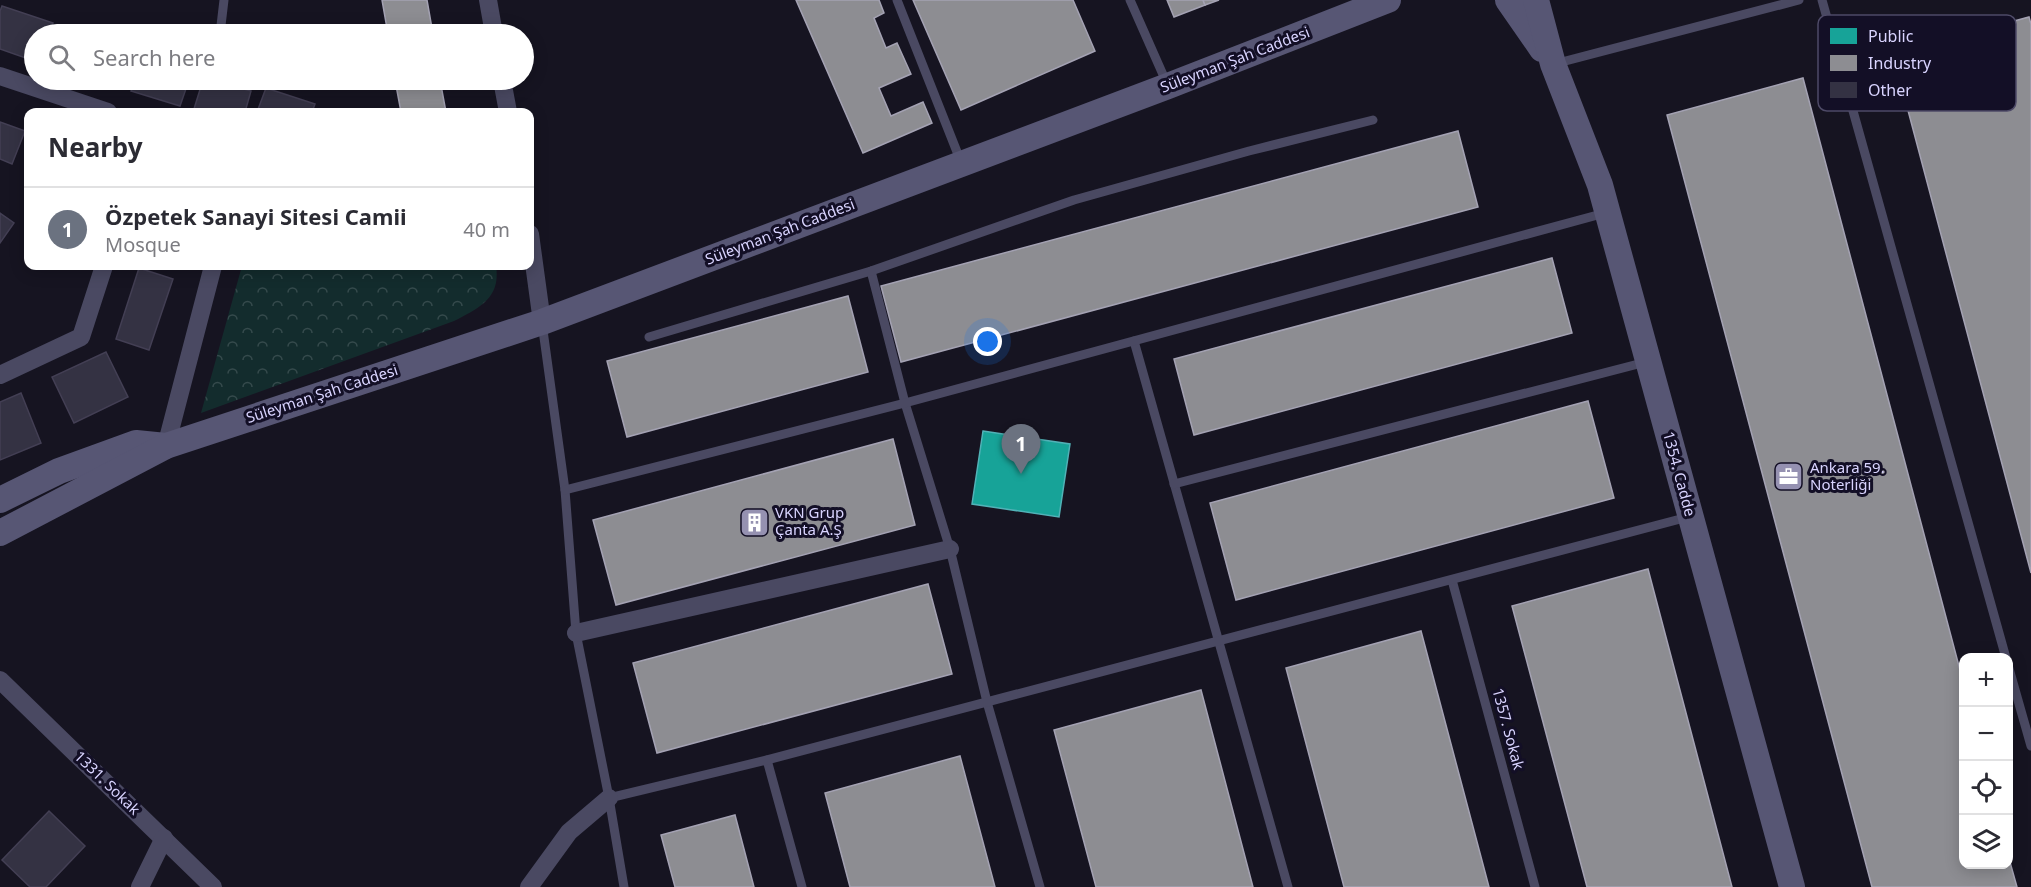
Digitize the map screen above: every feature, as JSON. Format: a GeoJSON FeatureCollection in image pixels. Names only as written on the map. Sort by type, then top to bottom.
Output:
{"type":"FeatureCollection","features":[{"type":"Feature","properties":{"kind":"main road","name":"Süleyman Şah Caddesi"},"geometry":{"type":"LineString","coordinates":[[0,532],[166,446],[542,322],[1168,86],[1388,0]]}},
{"type":"Feature","properties":{"kind":"main road","name":"1354. Cadde"},"geometry":{"type":"LineString","coordinates":[[1508,0],[1553,64]]}},
{"type":"Feature","properties":{"kind":"main road","name":"1354. Cadde"},"geometry":{"type":"LineString","coordinates":[[1536,0],[1553,64],[1600,185],[1792,887]]}},
{"type":"Feature","properties":{"kind":"main road","name":"Süleyman Şah Caddesi"},"geometry":{"type":"LineString","coordinates":[[0,501],[59,471],[136,442],[166,446]]}},
{"type":"Feature","properties":{"kind":"street"},"geometry":{"type":"LineString","coordinates":[[488,0],[492,24]]}},
{"type":"Feature","properties":{"kind":"street"},"geometry":{"type":"LineString","coordinates":[[0,76],[24,84]]}},
{"type":"Feature","properties":{"kind":"street"},"geometry":{"type":"LineString","coordinates":[[42,90],[96,108]]}},
{"type":"Feature","properties":{"kind":"street"},"geometry":{"type":"LineString","coordinates":[[504,90],[507,108]]}},
{"type":"Feature","properties":{"kind":"street"},"geometry":{"type":"LineString","coordinates":[[534,264],[542,322]]}},
{"type":"Feature","properties":{"kind":"street"},"geometry":{"type":"LineString","coordinates":[[0,375],[81,337],[103,270]]}},
{"type":"Feature","properties":{"kind":"street"},"geometry":{"type":"LineString","coordinates":[[166,446],[212,270]]}},
{"type":"Feature","properties":{"kind":"street"},"geometry":{"type":"LineString","coordinates":[[576,633],[950,549]]}},
{"type":"Feature","properties":{"kind":"street","name":"1331. Sokak"},"geometry":{"type":"LineString","coordinates":[[0,680],[213,887]]}},
{"type":"Feature","properties":{"kind":"street"},"geometry":{"type":"LineString","coordinates":[[529,887],[569,832],[609,798]]}},
{"type":"Feature","properties":{"kind":"street"},"geometry":{"type":"LineString","coordinates":[[140,887],[164,838]]}},
{"type":"Feature","properties":{"kind":"lane"},"geometry":{"type":"LineString","coordinates":[[221,24],[224,0]]}},
{"type":"Feature","properties":{"kind":"lane"},"geometry":{"type":"LineString","coordinates":[[897,0],[962,164]]}},
{"type":"Feature","properties":{"kind":"lane"},"geometry":{"type":"LineString","coordinates":[[1130,0],[1168,86]]}},
{"type":"Feature","properties":{"kind":"lane"},"geometry":{"type":"LineString","coordinates":[[1553,64],[1799,0]]}},
{"type":"Feature","properties":{"kind":"lane"},"geometry":{"type":"LineString","coordinates":[[1822,0],[1826,15]]}},
{"type":"Feature","properties":{"kind":"lane"},"geometry":{"type":"LineString","coordinates":[[1853,111],[2005,653]]}},
{"type":"Feature","properties":{"kind":"lane"},"geometry":{"type":"LineString","coordinates":[[649,337],[871,271],[1074,200],[1249,151],[1373,120]]}},
{"type":"Feature","properties":{"kind":"lane"},"geometry":{"type":"LineString","coordinates":[[565,490],[905,403],[1608,213]]}},
{"type":"Feature","properties":{"kind":"lane"},"geometry":{"type":"LineString","coordinates":[[871,271],[905,403],[950,549],[987,702],[1040,887]]}},
{"type":"Feature","properties":{"kind":"lane"},"geometry":{"type":"LineString","coordinates":[[542,322],[565,490],[576,633],[624,887]]}},
{"type":"Feature","properties":{"kind":"lane"},"geometry":{"type":"LineString","coordinates":[[1134,341],[1288,887]]}},
{"type":"Feature","properties":{"kind":"lane"},"geometry":{"type":"LineString","coordinates":[[1174,484],[1648,362]]}},
{"type":"Feature","properties":{"kind":"lane"},"geometry":{"type":"LineString","coordinates":[[609,798],[767,760],[1690,516]]}},
{"type":"Feature","properties":{"kind":"lane","name":"1357. Sokak"},"geometry":{"type":"LineString","coordinates":[[1452,580],[1535,887]]}},
{"type":"Feature","properties":{"kind":"lane"},"geometry":{"type":"LineString","coordinates":[[2013,683],[2031,746]]}},
{"type":"Feature","properties":{"kind":"lane"},"geometry":{"type":"LineString","coordinates":[[767,760],[802,887]]}},
{"type":"Feature","properties":{"kind":"green space"},"geometry":{"type":"Polygon","coordinates":[[[241,270],[496,270],[497,277],[492,294],[480,306],[454,321],[201,413],[241,270]]]}},
{"type":"Feature","properties":{"kind":"building: Public"},"geometry":{"type":"Polygon","coordinates":[[[983,431],[1070,444],[1059,517],[972,504],[983,431]]]}},
{"type":"Feature","properties":{"kind":"building: Industry"},"geometry":{"type":"Polygon","coordinates":[[[382,0],[427,0],[431,24],[386,24],[382,0]]]}},
{"type":"Feature","properties":{"kind":"building: Industry"},"geometry":{"type":"Polygon","coordinates":[[[796,0],[879,0],[884,13],[874,18],[886,48],[897,43],[911,74],[879,88],[891,116],[923,102],[932,123],[863,153],[796,0]]]}},
{"type":"Feature","properties":{"kind":"building: Industry"},"geometry":{"type":"Polygon","coordinates":[[[913,0],[1073,0],[1095,51],[961,110],[913,0]]]}},
{"type":"Feature","properties":{"kind":"building: Industry"},"geometry":{"type":"Polygon","coordinates":[[[1167,0],[1203,0],[1205,5],[1174,17],[1167,0]]]}},
{"type":"Feature","properties":{"kind":"building: Industry"},"geometry":{"type":"Polygon","coordinates":[[[1203,0],[1219,0],[1205,5],[1203,0]]]}},
{"type":"Feature","properties":{"kind":"building: Industry"},"geometry":{"type":"Polygon","coordinates":[[[2029,17],[2031,24],[2031,573],[1908,111],[2016,111],[2016,21],[2029,17]]]}},
{"type":"Feature","properties":{"kind":"building: Industry"},"geometry":{"type":"Polygon","coordinates":[[[1803,78],[1959,666],[1959,869],[2012,869],[2017,887],[1872,887],[1667,115],[1803,78]]]}},
{"type":"Feature","properties":{"kind":"building: Industry"},"geometry":{"type":"Polygon","coordinates":[[[397,90],[442,90],[445,108],[400,108],[397,90]]]}},
{"type":"Feature","properties":{"kind":"building: Industry"},"geometry":{"type":"Polygon","coordinates":[[[1458,131],[1478,207],[901,362],[881,286],[1458,131]]]}},
{"type":"Feature","properties":{"kind":"building: Industry"},"geometry":{"type":"Polygon","coordinates":[[[1552,258],[1572,333],[1194,435],[1174,359],[1552,258]]]}},
{"type":"Feature","properties":{"kind":"building: Industry"},"geometry":{"type":"Polygon","coordinates":[[[848,296],[868,372],[627,437],[607,361],[848,296]]]}},
{"type":"Feature","properties":{"kind":"building: Industry"},"geometry":{"type":"Polygon","coordinates":[[[1588,401],[1614,498],[1236,600],[1210,503],[1588,401]]]}},
{"type":"Feature","properties":{"kind":"building: Industry","name":"VKN Grup Çanta A.Ş"},"geometry":{"type":"Polygon","coordinates":[[[893,439],[915,525],[616,605],[593,520],[893,439]]]}},
{"type":"Feature","properties":{"kind":"building: Industry"},"geometry":{"type":"Polygon","coordinates":[[[1648,569],[1732,887],[1587,887],[1512,606],[1648,569]]]}},
{"type":"Feature","properties":{"kind":"building: Industry"},"geometry":{"type":"Polygon","coordinates":[[[928,584],[952,674],[657,753],[633,663],[928,584]]]}},
{"type":"Feature","properties":{"kind":"building: Industry"},"geometry":{"type":"Polygon","coordinates":[[[1421,631],[1489,887],[1344,887],[1286,668],[1421,631]]]}},
{"type":"Feature","properties":{"kind":"building: Industry"},"geometry":{"type":"Polygon","coordinates":[[[1201,690],[1253,887],[1096,887],[1054,730],[1201,690]]]}},
{"type":"Feature","properties":{"kind":"building: Industry"},"geometry":{"type":"Polygon","coordinates":[[[960,756],[995,887],[850,887],[825,793],[960,756]]]}},
{"type":"Feature","properties":{"kind":"building: Industry"},"geometry":{"type":"Polygon","coordinates":[[[735,815],[754,887],[675,887],[661,835],[735,815]]]}},
{"type":"Feature","properties":{"kind":"building: Other"},"geometry":{"type":"Polygon","coordinates":[[[2,6],[53,23],[24,24],[24,57],[0,49],[2,6]]]}},
{"type":"Feature","properties":{"kind":"building: Other"},"geometry":{"type":"Polygon","coordinates":[[[131,90],[186,90],[180,106],[131,90]]]}},
{"type":"Feature","properties":{"kind":"building: Other"},"geometry":{"type":"Polygon","coordinates":[[[200,90],[251,91],[246,108],[194,108],[200,90]]]}},
{"type":"Feature","properties":{"kind":"building: Other"},"geometry":{"type":"Polygon","coordinates":[[[265,90],[272,90],[315,104],[314,108],[258,108],[265,90]]]}},
{"type":"Feature","properties":{"kind":"building: Other"},"geometry":{"type":"Polygon","coordinates":[[[0,122],[24,131],[12,164],[0,159],[0,122]]]}},
{"type":"Feature","properties":{"kind":"building: Other"},"geometry":{"type":"Polygon","coordinates":[[[0,213],[14,223],[0,243],[0,213]]]}},
{"type":"Feature","properties":{"kind":"building: Other"},"geometry":{"type":"Polygon","coordinates":[[[138,270],[173,279],[149,350],[116,339],[138,270]]]}},
{"type":"Feature","properties":{"kind":"building: Other"},"geometry":{"type":"Polygon","coordinates":[[[106,352],[128,397],[74,423],[52,377],[106,352]]]}},
{"type":"Feature","properties":{"kind":"building: Other"},"geometry":{"type":"Polygon","coordinates":[[[21,393],[41,443],[0,460],[0,402],[21,393]]]}},
{"type":"Feature","properties":{"kind":"building: Other"},"geometry":{"type":"Polygon","coordinates":[[[49,811],[85,846],[46,887],[30,887],[2,860],[49,811]]]}},
{"type":"Feature","properties":{"kind":"place","name":"Özpetek Sanayi Sitesi Camii"},"geometry":{"type":"Point","coordinates":[1021,474]}},
{"type":"Feature","properties":{"kind":"place","name":"Ankara 59. Noterliği"},"geometry":{"type":"Point","coordinates":[1789,477]}},
{"type":"Feature","properties":{"kind":"place","name":"VKN Grup Çanta A.Ş"},"geometry":{"type":"Point","coordinates":[754,522]}}]}
